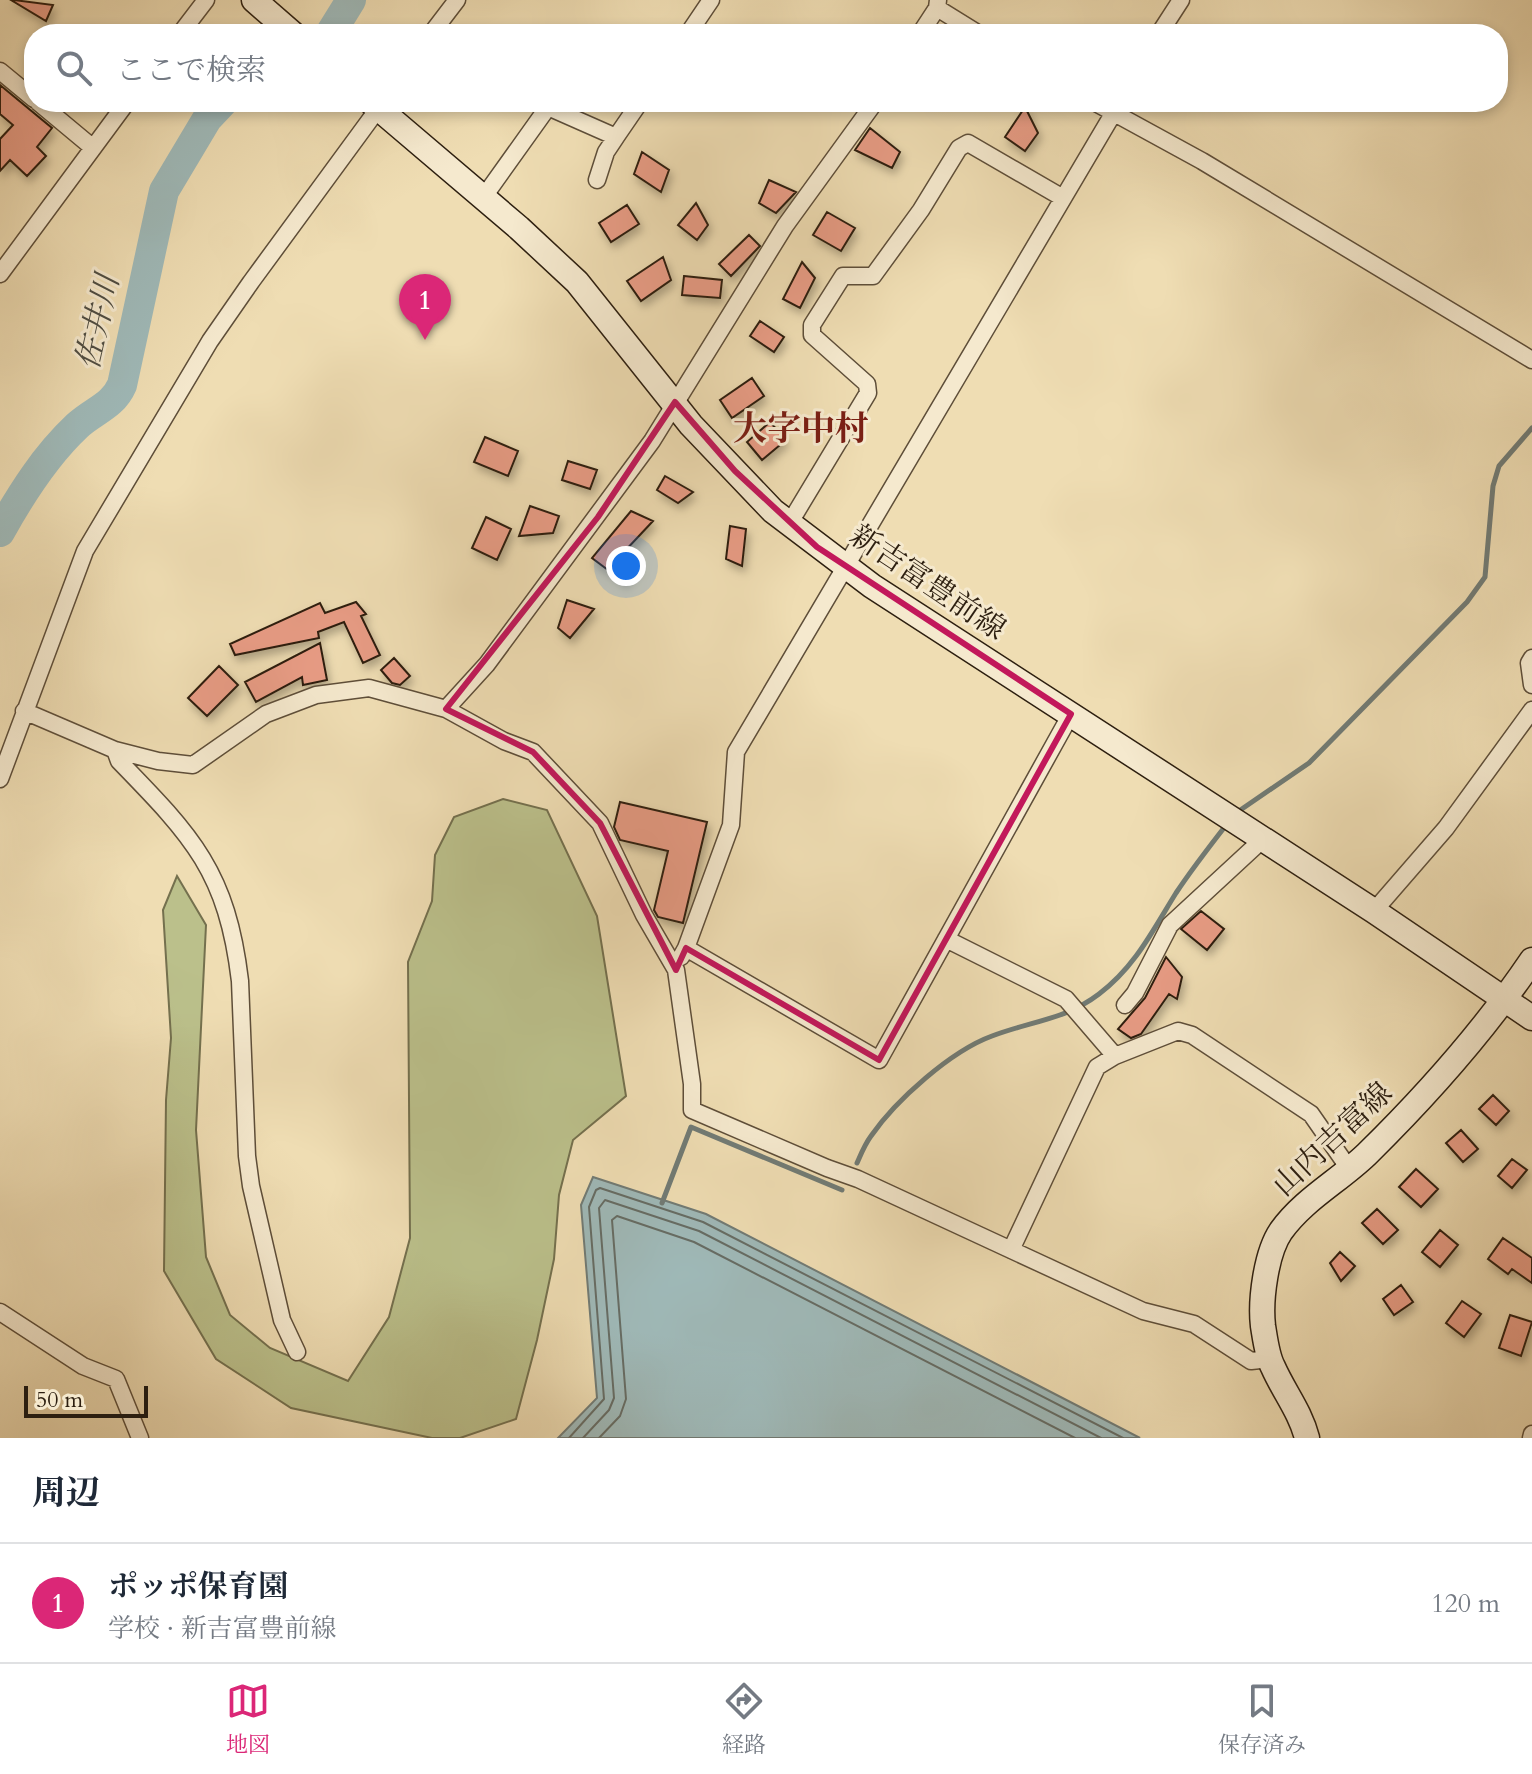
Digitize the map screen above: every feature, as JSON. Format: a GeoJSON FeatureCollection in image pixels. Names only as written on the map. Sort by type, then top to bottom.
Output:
{"type":"FeatureCollection","features":[{"type":"Feature","properties":{"kind":"main road"},"geometry":{"type":"LineString","coordinates":[[254,0],[282,24]]}},
{"type":"Feature","properties":{"kind":"main road","name":"新吉富豊前線"},"geometry":{"type":"LineString","coordinates":[[386,112],[577,282],[691,425],[789,524],[872,586],[1374,911],[1532,1018]]}},
{"type":"Feature","properties":{"kind":"main road","name":"山内吉富線"},"geometry":{"type":"LineString","coordinates":[[1307,1438],[1293,1401],[1270,1359],[1263,1325],[1265,1283],[1279,1233],[1302,1207],[1350,1170],[1418,1105],[1504,1001],[1532,960]]}},
{"type":"Feature","properties":{"kind":"street"},"geometry":{"type":"LineString","coordinates":[[188,24],[206,0]]}},
{"type":"Feature","properties":{"kind":"street"},"geometry":{"type":"LineString","coordinates":[[439,24],[457,0]]}},
{"type":"Feature","properties":{"kind":"street"},"geometry":{"type":"LineString","coordinates":[[695,24],[711,0]]}},
{"type":"Feature","properties":{"kind":"street"},"geometry":{"type":"LineString","coordinates":[[1165,24],[1181,0]]}},
{"type":"Feature","properties":{"kind":"street"},"geometry":{"type":"LineString","coordinates":[[926,24],[938,4],[965,24]]}},
{"type":"Feature","properties":{"kind":"street"},"geometry":{"type":"LineString","coordinates":[[0,71],[24,90]]}},
{"type":"Feature","properties":{"kind":"street"},"geometry":{"type":"LineString","coordinates":[[50,112],[92,147]]}},
{"type":"Feature","properties":{"kind":"street"},"geometry":{"type":"LineString","coordinates":[[0,274],[119,112]]}},
{"type":"Feature","properties":{"kind":"street"},"geometry":{"type":"LineString","coordinates":[[0,779],[85,551],[172,402],[251,282],[371,112]]}},
{"type":"Feature","properties":{"kind":"street"},"geometry":{"type":"LineString","coordinates":[[483,198],[544,112]]}},
{"type":"Feature","properties":{"kind":"street"},"geometry":{"type":"LineString","coordinates":[[559,112],[616,137]]}},
{"type":"Feature","properties":{"kind":"street"},"geometry":{"type":"LineString","coordinates":[[597,180],[606,152],[633,112]]}},
{"type":"Feature","properties":{"kind":"street"},"geometry":{"type":"LineString","coordinates":[[446,709],[487,664],[652,441],[785,226],[868,112]]}},
{"type":"Feature","properties":{"kind":"street"},"geometry":{"type":"LineString","coordinates":[[676,970],[731,825],[736,752],[1114,112]]}},
{"type":"Feature","properties":{"kind":"street"},"geometry":{"type":"LineString","coordinates":[[1122,112],[1532,360]]}},
{"type":"Feature","properties":{"kind":"street"},"geometry":{"type":"LineString","coordinates":[[789,524],[868,393],[867,384],[812,335],[812,325],[843,276],[873,276],[921,210],[959,148],[968,143],[1063,198]]}},
{"type":"Feature","properties":{"kind":"street"},"geometry":{"type":"LineString","coordinates":[[1532,658],[1529,671],[1532,685]]}},
{"type":"Feature","properties":{"kind":"street"},"geometry":{"type":"LineString","coordinates":[[24,711],[115,750],[158,761],[193,765],[266,714],[316,695],[369,688],[446,709],[504,741],[533,752],[600,823],[644,915],[676,970],[692,1084],[692,1110],[858,1179],[1143,1311],[1194,1324],[1251,1361],[1270,1359]]}},
{"type":"Feature","properties":{"kind":"street"},"geometry":{"type":"LineString","coordinates":[[1374,911],[1446,828],[1532,710]]}},
{"type":"Feature","properties":{"kind":"street"},"geometry":{"type":"LineString","coordinates":[[686,948],[879,1060],[1071,714]]}},
{"type":"Feature","properties":{"kind":"street"},"geometry":{"type":"LineString","coordinates":[[115,750],[119,761],[189,836],[213,874],[225,906],[240,981],[251,1186],[282,1320],[297,1352]]}},
{"type":"Feature","properties":{"kind":"street"},"geometry":{"type":"LineString","coordinates":[[1125,1005],[1135,993],[1170,925],[1262,840]]}},
{"type":"Feature","properties":{"kind":"street"},"geometry":{"type":"LineString","coordinates":[[946,939],[1066,999],[1115,1056]]}},
{"type":"Feature","properties":{"kind":"street"},"geometry":{"type":"LineString","coordinates":[[1011,1250],[1097,1067],[1115,1056],[1178,1031],[1192,1035],[1311,1114],[1350,1170]]}},
{"type":"Feature","properties":{"kind":"street"},"geometry":{"type":"LineString","coordinates":[[0,1312],[83,1366],[116,1379],[140,1438]]}},
{"type":"Feature","properties":{"kind":"highlighted area"},"geometry":{"type":"Polygon","coordinates":[[[675,402],[735,471],[817,547],[1071,714],[879,1060],[686,948],[676,970],[600,823],[533,752],[446,709],[598,517],[675,402]]]}},
{"type":"Feature","properties":{"kind":"green space"},"geometry":{"type":"Polygon","coordinates":[[[503,799],[547,810],[597,916],[626,1096],[573,1140],[559,1195],[554,1259],[516,1419],[460,1438],[432,1438],[291,1408],[216,1359],[164,1271],[166,1100],[171,1038],[163,910],[177,876],[206,925],[196,1130],[206,1257],[230,1315],[270,1348],[348,1381],[389,1317],[410,1238],[408,962],[432,901],[435,855],[454,817],[503,799]]]}},
{"type":"Feature","properties":{"kind":"water"},"geometry":{"type":"Polygon","coordinates":[[[593,1177],[706,1214],[1140,1438],[558,1438],[597,1398],[581,1205],[593,1177]]]}},
{"type":"Feature","properties":{"kind":"building"},"geometry":{"type":"Polygon","coordinates":[[[11,0],[14,0],[53,5],[46,21],[11,0]]]}},
{"type":"Feature","properties":{"kind":"building"},"geometry":{"type":"Polygon","coordinates":[[[0,85],[24,105],[24,112],[33,112],[52,128],[37,147],[46,156],[27,176],[10,160],[0,171],[0,139],[13,125],[0,114],[0,85]]]}},
{"type":"Feature","properties":{"kind":"building"},"geometry":{"type":"Polygon","coordinates":[[[1022,112],[1028,112],[1038,133],[1025,151],[1005,137],[1022,112]]]}},
{"type":"Feature","properties":{"kind":"building"},"geometry":{"type":"Polygon","coordinates":[[[870,128],[900,152],[892,168],[855,150],[870,128]]]}},
{"type":"Feature","properties":{"kind":"building"},"geometry":{"type":"Polygon","coordinates":[[[642,152],[669,170],[661,192],[634,174],[642,152]]]}},
{"type":"Feature","properties":{"kind":"building"},"geometry":{"type":"Polygon","coordinates":[[[769,180],[796,192],[776,213],[759,203],[769,180]]]}},
{"type":"Feature","properties":{"kind":"building"},"geometry":{"type":"Polygon","coordinates":[[[696,203],[708,225],[697,240],[678,225],[696,203]]]}},
{"type":"Feature","properties":{"kind":"building"},"geometry":{"type":"Polygon","coordinates":[[[627,205],[639,224],[611,242],[599,223],[627,205]]]}},
{"type":"Feature","properties":{"kind":"building"},"geometry":{"type":"Polygon","coordinates":[[[827,212],[855,228],[841,251],[813,235],[827,212]]]}},
{"type":"Feature","properties":{"kind":"building"},"geometry":{"type":"Polygon","coordinates":[[[749,235],[760,246],[731,276],[719,264],[749,235]]]}},
{"type":"Feature","properties":{"kind":"building"},"geometry":{"type":"Polygon","coordinates":[[[663,257],[671,280],[641,301],[627,281],[663,257]]]}},
{"type":"Feature","properties":{"kind":"building"},"geometry":{"type":"Polygon","coordinates":[[[802,262],[815,278],[800,308],[783,299],[802,262]]]}},
{"type":"Feature","properties":{"kind":"building"},"geometry":{"type":"Polygon","coordinates":[[[684,276],[722,280],[720,298],[682,295],[684,276]]]}},
{"type":"Feature","properties":{"kind":"building"},"geometry":{"type":"Polygon","coordinates":[[[760,321],[784,337],[774,352],[750,336],[760,321]]]}},
{"type":"Feature","properties":{"kind":"building"},"geometry":{"type":"Polygon","coordinates":[[[752,378],[764,396],[732,418],[720,400],[752,378]]]}},
{"type":"Feature","properties":{"kind":"building"},"geometry":{"type":"Polygon","coordinates":[[[770,422],[786,440],[762,460],[747,442],[770,422]]]}},
{"type":"Feature","properties":{"kind":"building"},"geometry":{"type":"Polygon","coordinates":[[[485,437],[518,451],[508,476],[474,462],[485,437]]]}},
{"type":"Feature","properties":{"kind":"building"},"geometry":{"type":"Polygon","coordinates":[[[568,461],[597,470],[590,489],[562,480],[568,461]]]}},
{"type":"Feature","properties":{"kind":"building"},"geometry":{"type":"Polygon","coordinates":[[[665,476],[693,492],[678,503],[657,490],[665,476]]]}},
{"type":"Feature","properties":{"kind":"building"},"geometry":{"type":"Polygon","coordinates":[[[530,506],[559,516],[553,533],[519,536],[530,506]]]}},
{"type":"Feature","properties":{"kind":"building"},"geometry":{"type":"Polygon","coordinates":[[[631,511],[653,521],[623,553],[638,565],[624,582],[592,558],[631,511]]]}},
{"type":"Feature","properties":{"kind":"building"},"geometry":{"type":"Polygon","coordinates":[[[486,517],[511,529],[497,560],[472,548],[486,517]]]}},
{"type":"Feature","properties":{"kind":"building"},"geometry":{"type":"Polygon","coordinates":[[[730,526],[746,529],[742,566],[726,559],[730,526]]]}},
{"type":"Feature","properties":{"kind":"building"},"geometry":{"type":"Polygon","coordinates":[[[567,600],[594,609],[570,638],[558,628],[567,600]]]}},
{"type":"Feature","properties":{"kind":"building"},"geometry":{"type":"Polygon","coordinates":[[[356,602],[366,614],[361,616],[380,655],[363,663],[344,622],[318,632],[319,638],[235,655],[230,644],[320,603],[325,613],[356,602]]]}},
{"type":"Feature","properties":{"kind":"building"},"geometry":{"type":"Polygon","coordinates":[[[320,643],[327,680],[303,685],[302,677],[256,702],[245,682],[320,643]]]}},
{"type":"Feature","properties":{"kind":"building"},"geometry":{"type":"Polygon","coordinates":[[[394,658],[410,676],[400,685],[392,683],[381,670],[394,658]]]}},
{"type":"Feature","properties":{"kind":"building"},"geometry":{"type":"Polygon","coordinates":[[[219,666],[238,685],[207,716],[188,698],[219,666]]]}},
{"type":"Feature","properties":{"kind":"building"},"geometry":{"type":"Polygon","coordinates":[[[620,802],[707,822],[683,923],[658,917],[654,910],[668,851],[620,840],[614,827],[620,802]]]}},
{"type":"Feature","properties":{"kind":"building"},"geometry":{"type":"Polygon","coordinates":[[[1201,911],[1224,929],[1207,950],[1181,929],[1201,911]]]}},
{"type":"Feature","properties":{"kind":"building"},"geometry":{"type":"Polygon","coordinates":[[[1166,957],[1182,977],[1177,999],[1169,994],[1141,1034],[1131,1038],[1118,1029],[1145,998],[1166,957]]]}},
{"type":"Feature","properties":{"kind":"building"},"geometry":{"type":"Polygon","coordinates":[[[1493,1095],[1509,1111],[1496,1125],[1479,1109],[1493,1095]]]}},
{"type":"Feature","properties":{"kind":"building"},"geometry":{"type":"Polygon","coordinates":[[[1461,1130],[1478,1149],[1463,1162],[1446,1143],[1461,1130]]]}},
{"type":"Feature","properties":{"kind":"building"},"geometry":{"type":"Polygon","coordinates":[[[1512,1159],[1527,1170],[1512,1188],[1498,1176],[1512,1159]]]}},
{"type":"Feature","properties":{"kind":"building"},"geometry":{"type":"Polygon","coordinates":[[[1416,1169],[1438,1189],[1421,1207],[1399,1187],[1416,1169]]]}},
{"type":"Feature","properties":{"kind":"building"},"geometry":{"type":"Polygon","coordinates":[[[1377,1209],[1398,1230],[1383,1244],[1362,1223],[1377,1209]]]}},
{"type":"Feature","properties":{"kind":"building"},"geometry":{"type":"Polygon","coordinates":[[[1440,1230],[1458,1245],[1440,1267],[1422,1252],[1440,1230]]]}},
{"type":"Feature","properties":{"kind":"building"},"geometry":{"type":"Polygon","coordinates":[[[1503,1238],[1532,1258],[1532,1283],[1512,1269],[1508,1274],[1488,1259],[1503,1238]]]}},
{"type":"Feature","properties":{"kind":"building"},"geometry":{"type":"Polygon","coordinates":[[[1340,1252],[1355,1266],[1341,1281],[1330,1263],[1340,1252]]]}},
{"type":"Feature","properties":{"kind":"building"},"geometry":{"type":"Polygon","coordinates":[[[1401,1285],[1413,1302],[1394,1315],[1383,1299],[1401,1285]]]}},
{"type":"Feature","properties":{"kind":"building"},"geometry":{"type":"Polygon","coordinates":[[[1462,1301],[1481,1314],[1464,1337],[1446,1323],[1462,1301]]]}},
{"type":"Feature","properties":{"kind":"building"},"geometry":{"type":"Polygon","coordinates":[[[1510,1315],[1532,1322],[1521,1356],[1499,1348],[1510,1315]]]}},
{"type":"Feature","properties":{"kind":"waterway","name":"佐井川"},"geometry":{"type":"LineString","coordinates":[[336,24],[351,0]]}},
{"type":"Feature","properties":{"kind":"waterway","name":"佐井川"},"geometry":{"type":"LineString","coordinates":[[0,532],[54,450],[77,426],[108,403],[122,385],[164,191],[214,112]]}},
{"type":"Feature","properties":{"kind":"waterway"},"geometry":{"type":"LineString","coordinates":[[1236,813],[1309,763],[1467,602],[1485,577],[1493,486],[1499,466],[1532,428]]}},
{"type":"Feature","properties":{"kind":"waterway"},"geometry":{"type":"LineString","coordinates":[[857,1163],[867,1142],[895,1107],[942,1065],[992,1036],[1086,1003],[1112,983],[1142,947],[1182,884],[1227,824]]}},
{"type":"Feature","properties":{"kind":"waterway"},"geometry":{"type":"LineString","coordinates":[[662,1203],[691,1127],[842,1190]]}},
{"type":"Feature","properties":{"kind":"place","name":"ポッポ保育園"},"geometry":{"type":"Point","coordinates":[425,340]}},
{"type":"Feature","properties":{"kind":"district","name":"大字中村"},"geometry":{"type":"Point","coordinates":[801,428]}}]}
